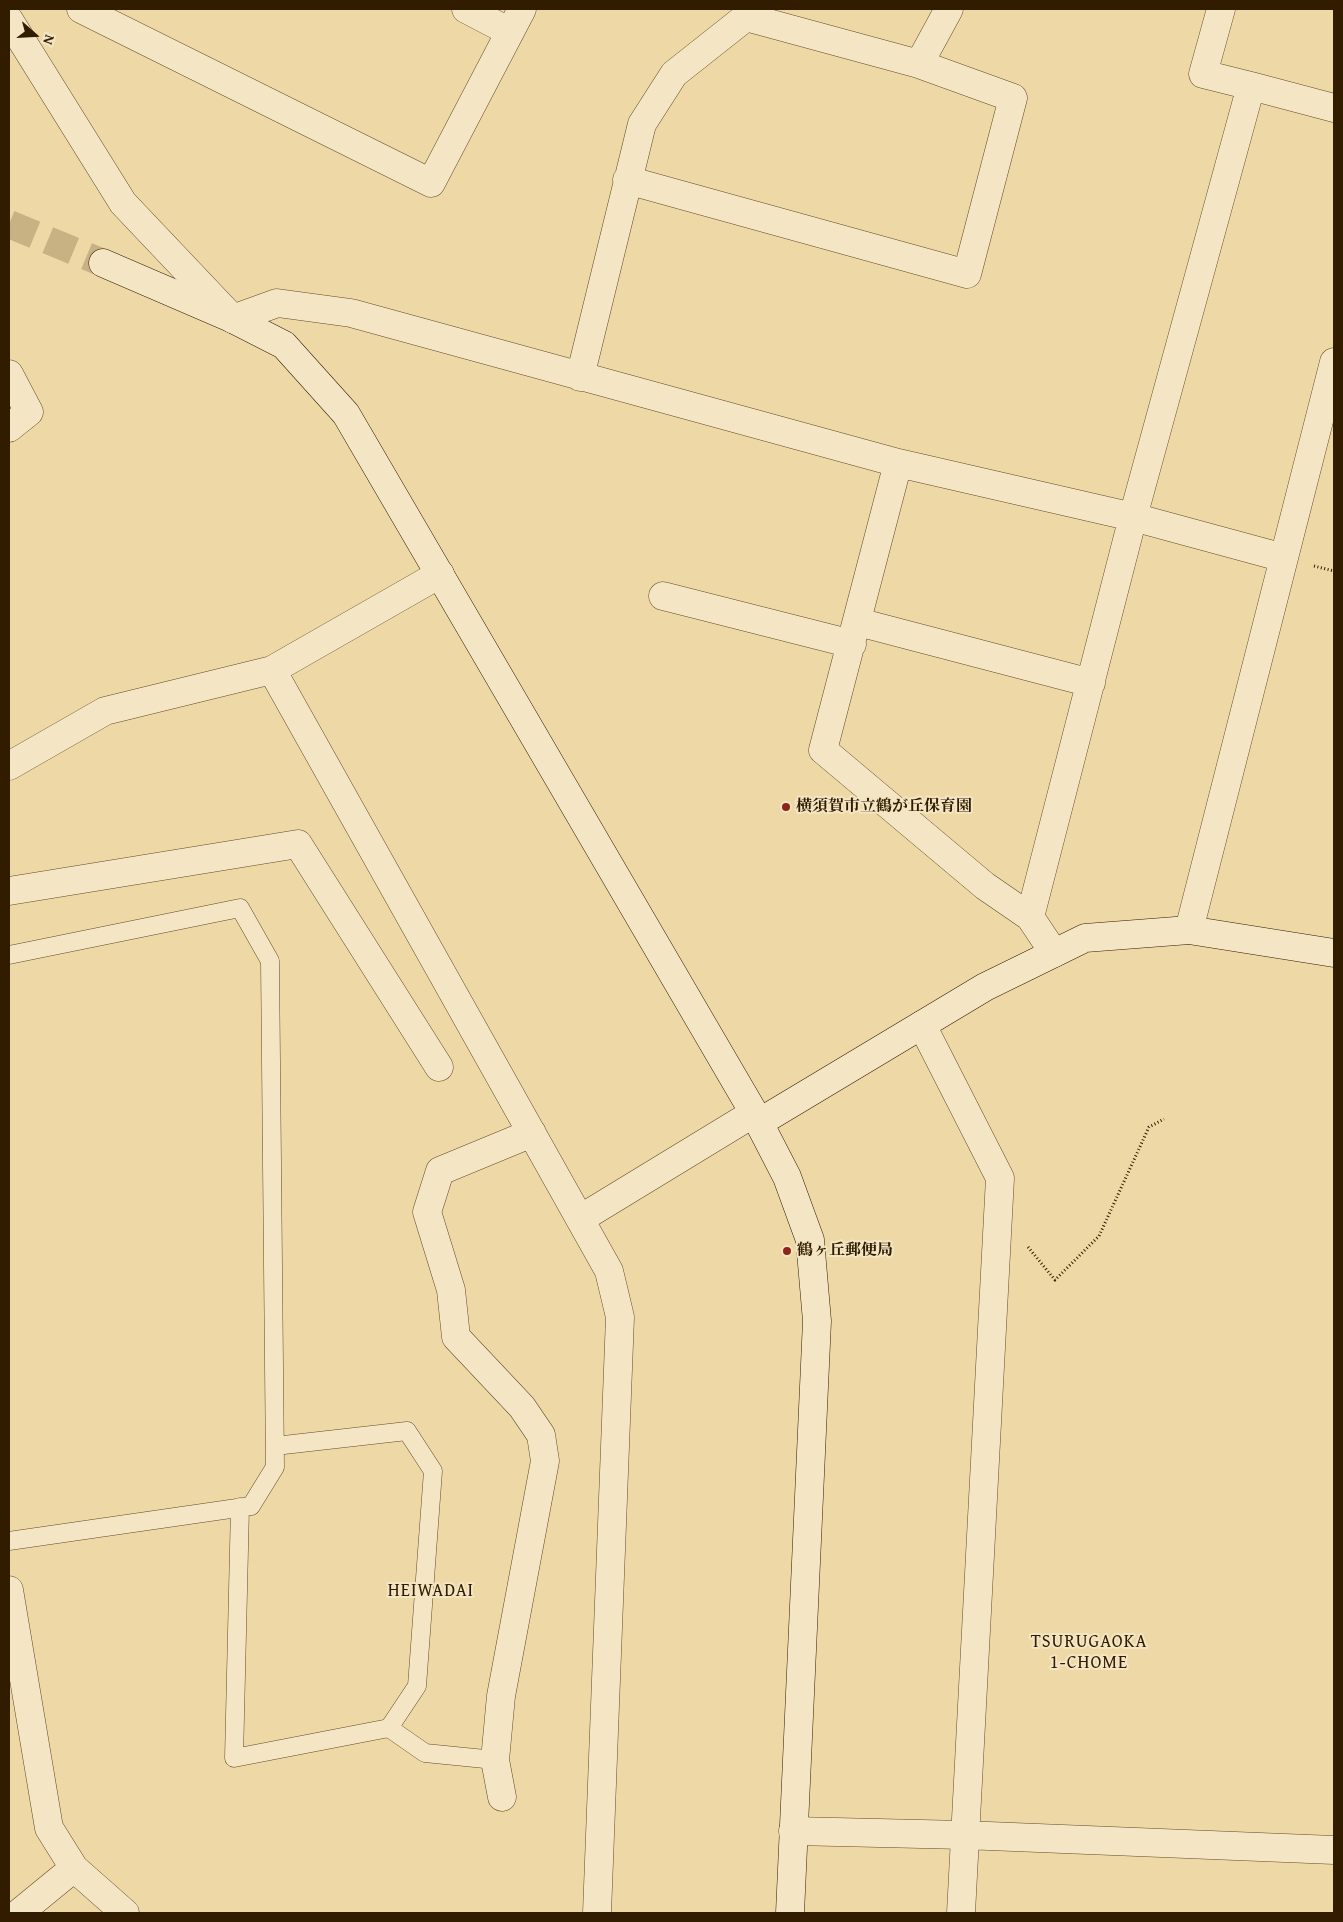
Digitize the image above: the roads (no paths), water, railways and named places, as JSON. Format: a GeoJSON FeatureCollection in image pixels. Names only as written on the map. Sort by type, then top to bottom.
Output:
{"type":"FeatureCollection","features":[{"type":"Feature","properties":{"kind":"street"},"geometry":{"type":"LineString","coordinates":[[81,9],[431,183],[516,20],[466,9]]}},
{"type":"Feature","properties":{"kind":"street"},"geometry":{"type":"LineString","coordinates":[[919,64],[949,9]]}},
{"type":"Feature","properties":{"kind":"street"},"geometry":{"type":"LineString","coordinates":[[1221,9],[1203,74],[1334,108]]}},
{"type":"Feature","properties":{"kind":"street"},"geometry":{"type":"LineString","coordinates":[[580,376],[627,180],[642,124],[674,74],[750,13],[919,64],[1013,98],[966,274],[627,180]]}},
{"type":"Feature","properties":{"kind":"street"},"geometry":{"type":"LineString","coordinates":[[9,20],[123,202],[233,319]]}},
{"type":"Feature","properties":{"kind":"street"},"geometry":{"type":"LineString","coordinates":[[1030,917],[1133,517],[1252,86]]}},
{"type":"Feature","properties":{"kind":"street"},"geometry":{"type":"LineString","coordinates":[[103,263],[233,319],[284,345],[346,414],[757,1117],[788,1177],[810,1240],[817,1321],[790,1913]]}},
{"type":"Feature","properties":{"kind":"street"},"geometry":{"type":"LineString","coordinates":[[233,319],[277,303],[351,313],[898,463],[1133,517],[1284,558]]}},
{"type":"Feature","properties":{"kind":"street"},"geometry":{"type":"LineString","coordinates":[[1189,930],[1334,362]]}},
{"type":"Feature","properties":{"kind":"street"},"geometry":{"type":"LineString","coordinates":[[9,374],[29,412],[9,428]]}},
{"type":"Feature","properties":{"kind":"street"},"geometry":{"type":"LineString","coordinates":[[898,463],[823,750],[985,886],[1030,917],[1054,953]]}},
{"type":"Feature","properties":{"kind":"street"},"geometry":{"type":"LineString","coordinates":[[9,766],[105,711],[272,670],[440,574]]}},
{"type":"Feature","properties":{"kind":"street"},"geometry":{"type":"LineString","coordinates":[[663,596],[855,633],[1091,683]]}},
{"type":"Feature","properties":{"kind":"street"},"geometry":{"type":"LineString","coordinates":[[272,670],[608,1271],[620,1317],[597,1913]]}},
{"type":"Feature","properties":{"kind":"street"},"geometry":{"type":"LineString","coordinates":[[9,891],[298,844],[439,1067]]}},
{"type":"Feature","properties":{"kind":"street"},"geometry":{"type":"LineString","coordinates":[[580,1219],[922,1025],[985,987],[1085,938],[1189,930],[1334,953]]}},
{"type":"Feature","properties":{"kind":"street"},"geometry":{"type":"LineString","coordinates":[[922,1025],[1000,1178],[964,1835],[962,1913]]}},
{"type":"Feature","properties":{"kind":"street"},"geometry":{"type":"LineString","coordinates":[[502,1797],[494,1760],[501,1696],[545,1461],[541,1434],[522,1408],[456,1337],[451,1290],[427,1212],[440,1171],[532,1133]]}},
{"type":"Feature","properties":{"kind":"street"},"geometry":{"type":"LineString","coordinates":[[9,1590],[49,1828],[74,1868],[125,1913]]}},
{"type":"Feature","properties":{"kind":"street"},"geometry":{"type":"LineString","coordinates":[[793,1831],[964,1835],[1334,1850]]}},
{"type":"Feature","properties":{"kind":"street"},"geometry":{"type":"LineString","coordinates":[[19,1913],[74,1868]]}},
{"type":"Feature","properties":{"kind":"lane"},"geometry":{"type":"LineString","coordinates":[[9,955],[240,908],[270,961],[275,1466],[251,1506],[9,1541]]}},
{"type":"Feature","properties":{"kind":"lane"},"geometry":{"type":"LineString","coordinates":[[240,1507],[234,1758],[389,1728],[417,1686],[432,1471],[407,1432],[274,1446]]}},
{"type":"Feature","properties":{"kind":"lane"},"geometry":{"type":"LineString","coordinates":[[389,1728],[425,1753],[494,1760]]}},
{"type":"Feature","properties":{"kind":"tunnel"},"geometry":{"type":"LineString","coordinates":[[9,224],[103,263]]}},
{"type":"Feature","properties":{"kind":"place","name":"横須賀市立鶴が丘保育園"},"geometry":{"type":"Point","coordinates":[786,807]}},
{"type":"Feature","properties":{"kind":"place","name":"鶴ヶ丘郵便局"},"geometry":{"type":"Point","coordinates":[787,1251]}},
{"type":"Feature","properties":{"kind":"district","name":"HEIWADAI"},"geometry":{"type":"Point","coordinates":[431,1591]}},
{"type":"Feature","properties":{"kind":"district","name":"TSURUGAOKA 1-CHOME"},"geometry":{"type":"Point","coordinates":[1089,1652]}}]}
